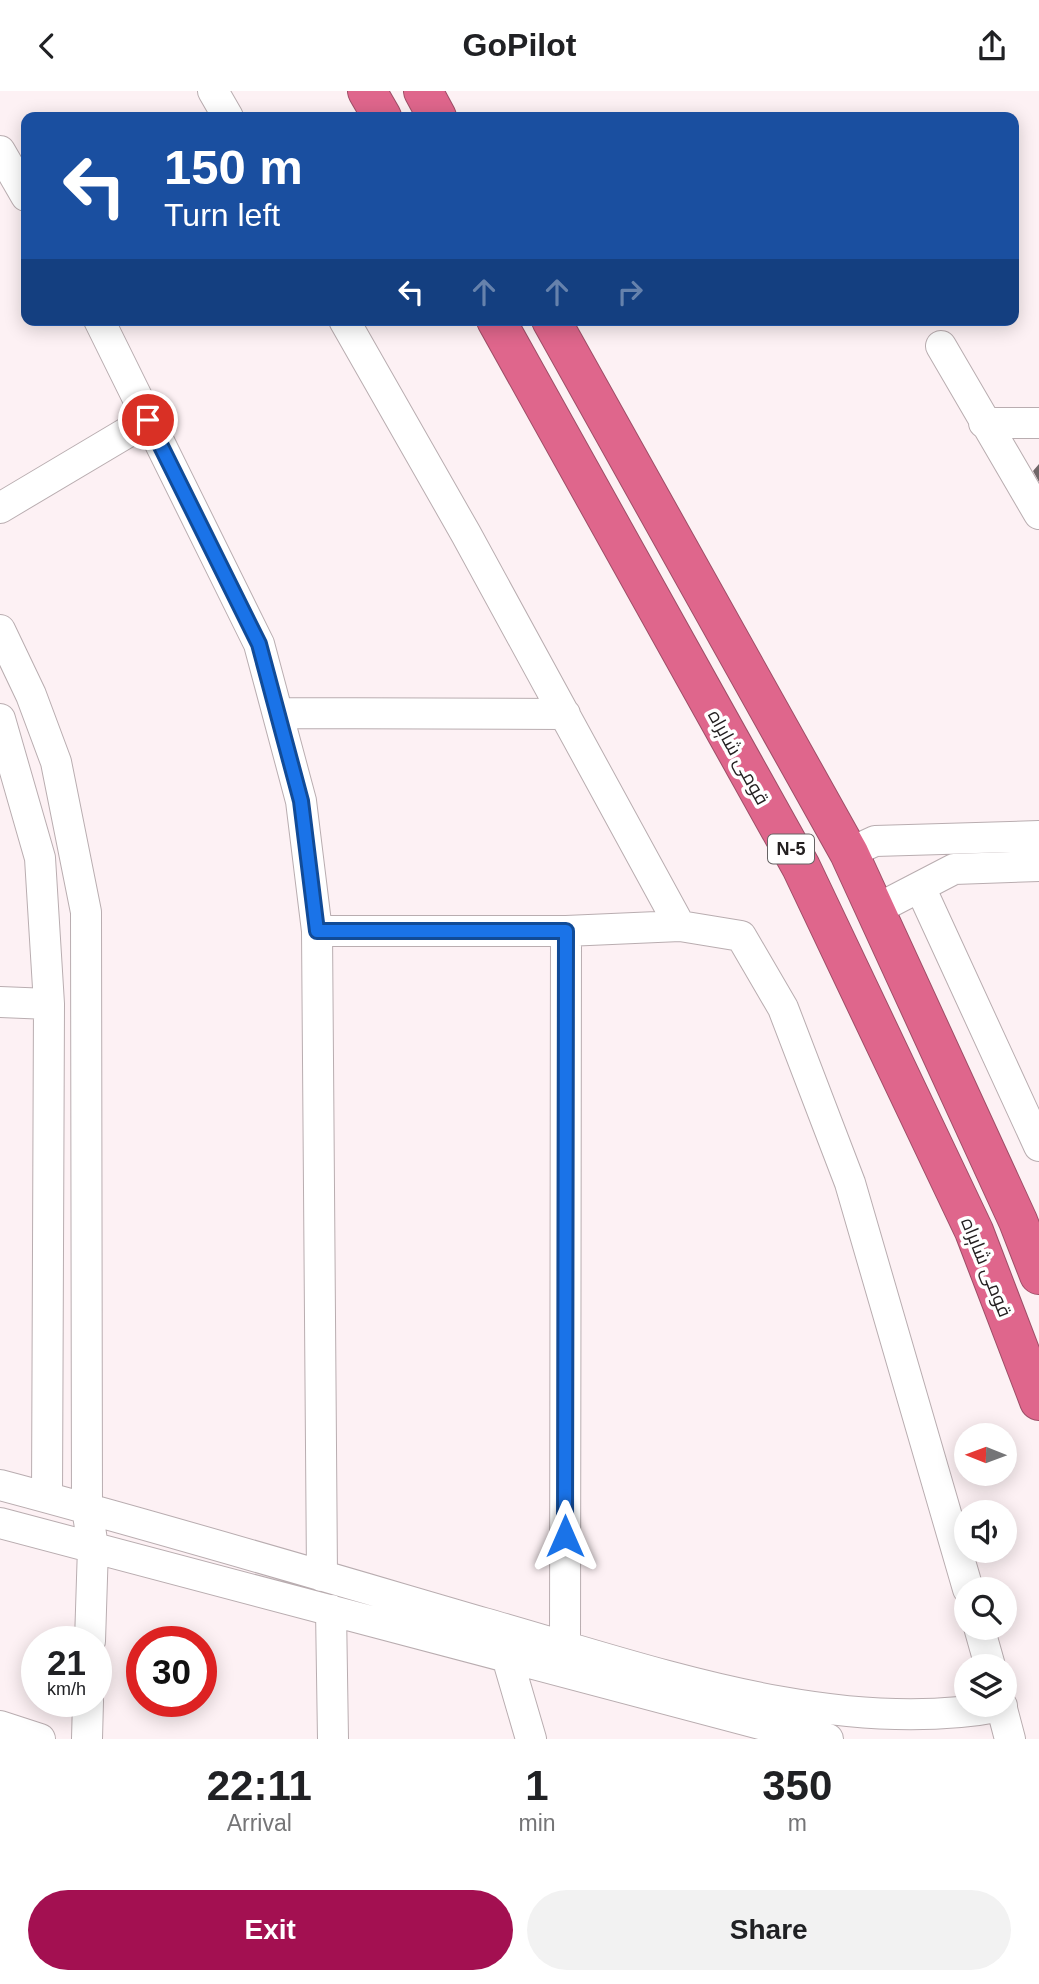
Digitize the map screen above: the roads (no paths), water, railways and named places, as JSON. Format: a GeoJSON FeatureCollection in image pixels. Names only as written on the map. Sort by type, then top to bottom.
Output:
{"type":"FeatureCollection","features":[{"type":"Feature","properties":{"kind":"highway"},"geometry":{"type":"LineString","coordinates":[[367,91],[379,112]]}},
{"type":"Feature","properties":{"kind":"highway"},"geometry":{"type":"LineString","coordinates":[[423,91],[435,112]]}},
{"type":"Feature","properties":{"kind":"highway","name":"قومی شاہراہ"},"geometry":{"type":"LineString","coordinates":[[499,326],[801,867],[974,1231],[1039,1401]]}},
{"type":"Feature","properties":{"kind":"highway","name":"N-5"},"geometry":{"type":"LineString","coordinates":[[554,326],[849,853],[1018,1221],[1039,1275]]}},
{"type":"Feature","properties":{"kind":"street"},"geometry":{"type":"LineString","coordinates":[[213,91],[225,112]]}},
{"type":"Feature","properties":{"kind":"street"},"geometry":{"type":"LineString","coordinates":[[0,151],[21,187]]}},
{"type":"Feature","properties":{"kind":"street"},"geometry":{"type":"LineString","coordinates":[[102,326],[259,644],[301,801],[317,931],[323,1576]]}},
{"type":"Feature","properties":{"kind":"street"},"geometry":{"type":"LineString","coordinates":[[347,326],[466,534],[680,926]]}},
{"type":"Feature","properties":{"kind":"street"},"geometry":{"type":"LineString","coordinates":[[941,346],[1039,514]]}},
{"type":"Feature","properties":{"kind":"street"},"geometry":{"type":"LineString","coordinates":[[0,508],[148,420]]}},
{"type":"Feature","properties":{"kind":"street"},"geometry":{"type":"LineString","coordinates":[[984,423],[1039,423]]}},
{"type":"Feature","properties":{"kind":"street"},"geometry":{"type":"LineString","coordinates":[[0,630],[31,695],[56,762],[86,912],[86,1508],[93,1547],[90,1626]]}},
{"type":"Feature","properties":{"kind":"street"},"geometry":{"type":"LineString","coordinates":[[278,713],[565,714]]}},
{"type":"Feature","properties":{"kind":"street"},"geometry":{"type":"LineString","coordinates":[[0,719],[40,858],[49,1004],[47,1497]]}},
{"type":"Feature","properties":{"kind":"street"},"geometry":{"type":"LineString","coordinates":[[849,853],[875,841],[1039,837]]}},
{"type":"Feature","properties":{"kind":"street"},"geometry":{"type":"LineString","coordinates":[[875,910],[954,869],[1039,866]]}},
{"type":"Feature","properties":{"kind":"street"},"geometry":{"type":"LineString","coordinates":[[920,887],[1039,1146]]}},
{"type":"Feature","properties":{"kind":"street"},"geometry":{"type":"LineString","coordinates":[[317,931],[566,931],[680,926],[741,936],[783,1008],[849,1184],[964,1577]]}},
{"type":"Feature","properties":{"kind":"street"},"geometry":{"type":"LineString","coordinates":[[565,1646],[566,931]]}},
{"type":"Feature","properties":{"kind":"street"},"geometry":{"type":"LineString","coordinates":[[0,1002],[49,1004]]}},
{"type":"Feature","properties":{"kind":"street"},"geometry":{"type":"LineString","coordinates":[[0,1485],[634,1667],[809,1708],[862,1715],[954,1712]]}},
{"type":"Feature","properties":{"kind":"street"},"geometry":{"type":"LineString","coordinates":[[0,1523],[799,1737],[828,1739]]}},
{"type":"Feature","properties":{"kind":"street"},"geometry":{"type":"LineString","coordinates":[[331,1610],[333,1739]]}},
{"type":"Feature","properties":{"kind":"street"},"geometry":{"type":"LineString","coordinates":[[507,1657],[531,1739]]}},
{"type":"Feature","properties":{"kind":"street"},"geometry":{"type":"LineString","coordinates":[[87,1739],[88,1717]]}},
{"type":"Feature","properties":{"kind":"street"},"geometry":{"type":"LineString","coordinates":[[1005,1717],[1010,1739]]}},
{"type":"Feature","properties":{"kind":"street"},"geometry":{"type":"LineString","coordinates":[[0,1726],[40,1739]]}}]}
